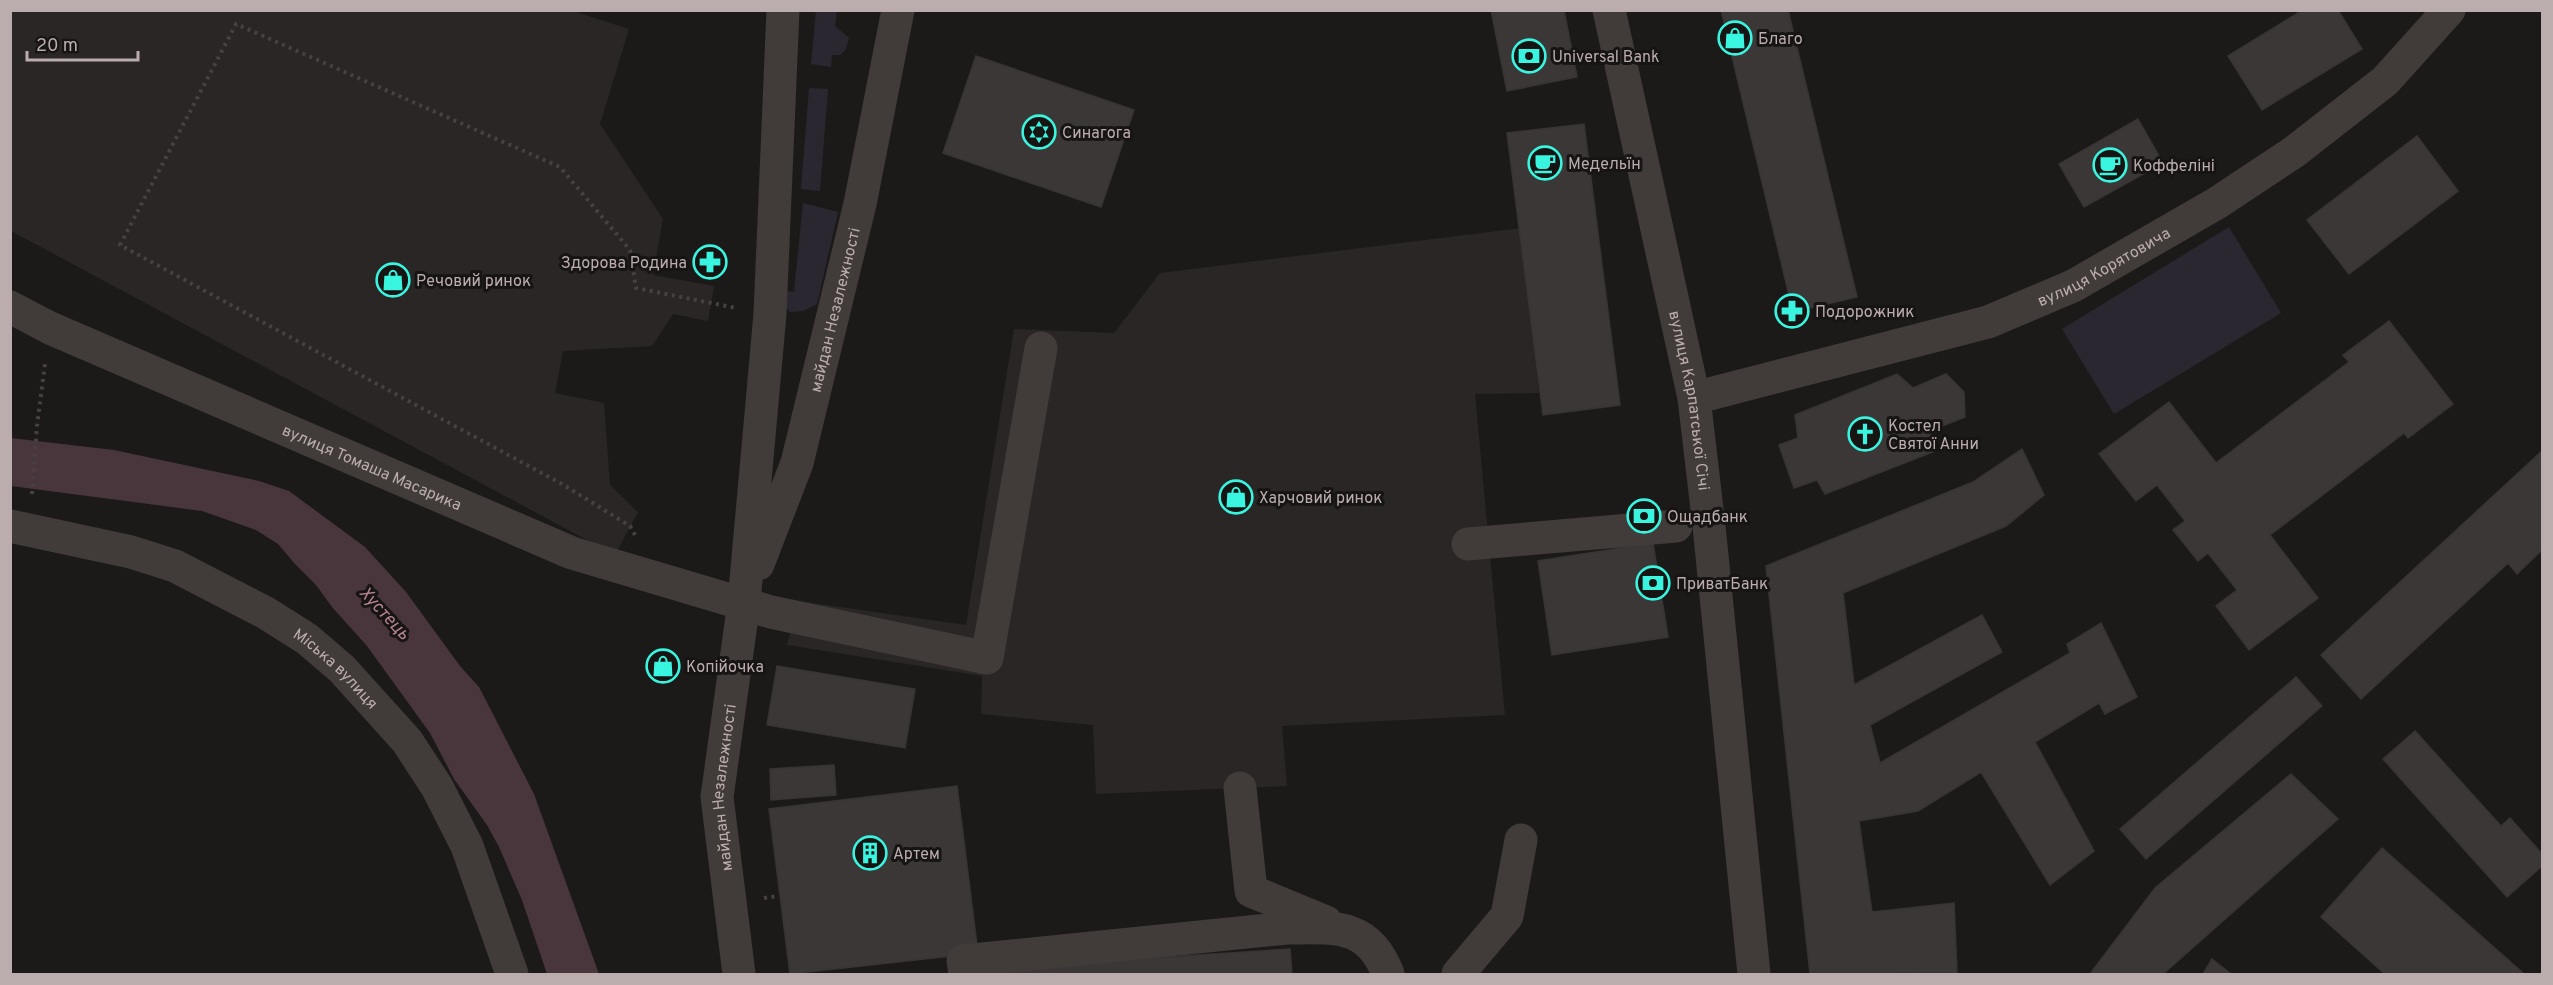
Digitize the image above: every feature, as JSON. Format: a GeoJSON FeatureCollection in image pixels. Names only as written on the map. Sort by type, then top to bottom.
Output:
{"type":"FeatureCollection","features":[{"type":"Feature","properties":{"kind":"street","name":"майдан Незалежності"},"geometry":{"type":"LineString","coordinates":[[739,975],[717,797],[744,602],[770,314],[783,10]]}},
{"type":"Feature","properties":{"kind":"street","name":"майдан Незалежності"},"geometry":{"type":"LineString","coordinates":[[744,602],[797,463],[860,204],[898,10]]}},
{"type":"Feature","properties":{"kind":"street","name":"вулиця Карпатської Січі"},"geometry":{"type":"LineString","coordinates":[[1609,10],[1694,398],[1754,975]]}},
{"type":"Feature","properties":{"kind":"street","name":"вулиця Корятовича"},"geometry":{"type":"LineString","coordinates":[[1694,398],[1988,322],[2073,286],[2217,202],[2294,152],[2385,81],[2449,10]]}},
{"type":"Feature","properties":{"kind":"street","name":"вулиця Томаша Масарика"},"geometry":{"type":"LineString","coordinates":[[10,307],[50,328],[572,553],[744,602],[771,612],[987,658],[1041,348]]}},
{"type":"Feature","properties":{"kind":"street","name":"Міська вулиця"},"geometry":{"type":"LineString","coordinates":[[10,526],[131,552],[175,566],[266,613],[307,639],[342,669],[407,741],[437,787],[467,846],[512,975]]}},
{"type":"Feature","properties":{"kind":"street"},"geometry":{"type":"LineString","coordinates":[[1468,544],[1676,526]]}},
{"type":"Feature","properties":{"kind":"street"},"geometry":{"type":"LineString","coordinates":[[1240,788],[1251,891],[1361,936],[1383,963],[1388,975]]}},
{"type":"Feature","properties":{"kind":"street"},"geometry":{"type":"LineString","coordinates":[[1458,975],[1507,916],[1521,840]]}},
{"type":"Feature","properties":{"kind":"street"},"geometry":{"type":"LineString","coordinates":[[965,975],[963,961],[1287,928],[1338,928]]}},
{"type":"Feature","properties":{"kind":"path"},"geometry":{"type":"LineString","coordinates":[[657,578],[630,526],[562,484],[120,245],[236,24],[560,167],[630,250],[636,288],[770,314]]}},
{"type":"Feature","properties":{"kind":"path"},"geometry":{"type":"LineString","coordinates":[[32,495],[37,426],[50,328]]}},
{"type":"Feature","properties":{"kind":"shaded area","name":"Речовий ринок"},"geometry":{"type":"Polygon","coordinates":[[[570,10],[629,29],[600,124],[663,219],[653,275],[714,286],[708,321],[673,314],[652,346],[563,351],[555,393],[604,403],[610,485],[638,512],[615,555],[11,231],[10,11],[570,10]]]}},
{"type":"Feature","properties":{"kind":"shaded area"},"geometry":{"type":"Polygon","coordinates":[[[816,11],[837,11],[835,26],[849,38],[846,49],[840,55],[832,55],[831,67],[811,64],[816,11]]]}},
{"type":"Feature","properties":{"kind":"shaded area"},"geometry":{"type":"Polygon","coordinates":[[[809,88],[828,89],[820,191],[801,189],[809,88]]]}},
{"type":"Feature","properties":{"kind":"shaded area"},"geometry":{"type":"Polygon","coordinates":[[[803,203],[838,212],[817,304],[803,311],[790,312],[779,299],[779,290],[794,292],[803,203]]]}},
{"type":"Feature","properties":{"kind":"shaded area"},"geometry":{"type":"Polygon","coordinates":[[[2229,227],[2281,313],[2114,414],[2062,329],[2229,227]]]}},
{"type":"Feature","properties":{"kind":"shaded area","name":"Харчовий ринок"},"geometry":{"type":"Polygon","coordinates":[[[1521,228],[1539,393],[1475,394],[1505,715],[1282,726],[1287,786],[1096,794],[1093,725],[981,714],[982,676],[787,645],[798,601],[966,625],[1014,329],[1114,333],[1160,273],[1521,228]]]}},
{"type":"Feature","properties":{"kind":"water","name":"Хустець"},"geometry":{"type":"Polygon","coordinates":[[[11,438],[114,450],[259,481],[289,491],[365,547],[406,592],[460,666],[479,687],[534,794],[599,974],[547,974],[522,900],[499,847],[487,825],[454,779],[430,733],[367,646],[278,544],[256,530],[202,511],[11,486],[11,438]]]}},
{"type":"Feature","properties":{"kind":"building"},"geometry":{"type":"Polygon","coordinates":[[[1491,10],[1564,10],[1577,77],[1507,91],[1491,10]]]}},
{"type":"Feature","properties":{"kind":"building"},"geometry":{"type":"Polygon","coordinates":[[[1721,10],[1788,10],[1857,297],[1793,312],[1721,10]]]}},
{"type":"Feature","properties":{"kind":"building"},"geometry":{"type":"Polygon","coordinates":[[[2303,10],[2338,10],[2362,49],[2262,110],[2228,56],[2303,10]]]}},
{"type":"Feature","properties":{"kind":"building","name":"Синагога"},"geometry":{"type":"Polygon","coordinates":[[[976,56],[1134,110],[1101,207],[943,153],[976,56]]]}},
{"type":"Feature","properties":{"kind":"building"},"geometry":{"type":"Polygon","coordinates":[[[2138,119],[2163,163],[2084,207],[2059,164],[2138,119]]]}},
{"type":"Feature","properties":{"kind":"building"},"geometry":{"type":"Polygon","coordinates":[[[1584,124],[1620,405],[1543,415],[1507,133],[1584,124]]]}},
{"type":"Feature","properties":{"kind":"building"},"geometry":{"type":"Polygon","coordinates":[[[2417,136],[2458,191],[2349,274],[2307,220],[2417,136]]]}},
{"type":"Feature","properties":{"kind":"building"},"geometry":{"type":"Polygon","coordinates":[[[2389,321],[2453,404],[2408,438],[2404,433],[2270,535],[2318,598],[2249,650],[2216,606],[2237,590],[2208,553],[2198,561],[2173,530],[2185,521],[2157,485],[2136,501],[2099,454],[2169,402],[2216,463],[2349,362],[2343,355],[2389,321]]]}},
{"type":"Feature","properties":{"kind":"building","name":"Костел Святої Анни"},"geometry":{"type":"Polygon","coordinates":[[[1897,374],[1913,388],[1946,374],[1964,392],[1965,417],[1932,430],[1935,451],[1825,494],[1817,480],[1794,488],[1779,445],[1798,438],[1795,415],[1897,374]]]}},
{"type":"Feature","properties":{"kind":"building"},"geometry":{"type":"Polygon","coordinates":[[[2022,449],[2044,495],[2006,526],[1843,593],[1854,685],[1982,615],[2002,652],[1870,725],[1880,763],[2070,653],[2067,644],[2101,623],[2137,697],[2105,714],[2099,703],[2035,742],[2094,851],[2050,885],[1981,772],[1918,811],[1859,821],[1872,912],[1954,903],[1957,973],[1810,974],[1766,566],[1973,482],[2022,449]]]}},
{"type":"Feature","properties":{"kind":"building"},"geometry":{"type":"Polygon","coordinates":[[[2542,451],[2542,550],[2517,574],[2508,563],[2361,699],[2321,655],[2542,451]]]}},
{"type":"Feature","properties":{"kind":"building"},"geometry":{"type":"Polygon","coordinates":[[[1653,543],[1668,637],[1552,655],[1538,561],[1653,543]]]}},
{"type":"Feature","properties":{"kind":"building"},"geometry":{"type":"Polygon","coordinates":[[[777,666],[915,689],[905,748],[767,725],[777,666]]]}},
{"type":"Feature","properties":{"kind":"building"},"geometry":{"type":"Polygon","coordinates":[[[2296,677],[2322,706],[2146,859],[2120,829],[2296,677]]]}},
{"type":"Feature","properties":{"kind":"building"},"geometry":{"type":"Polygon","coordinates":[[[2415,731],[2501,826],[2510,818],[2542,854],[2542,866],[2507,897],[2383,759],[2415,731]]]}},
{"type":"Feature","properties":{"kind":"building"},"geometry":{"type":"Polygon","coordinates":[[[834,765],[836,795],[771,800],[770,769],[834,765]]]}},
{"type":"Feature","properties":{"kind":"building"},"geometry":{"type":"Polygon","coordinates":[[[2291,774],[2338,819],[2163,974],[2090,974],[2155,888],[2291,774]]]}},
{"type":"Feature","properties":{"kind":"building","name":"Артем"},"geometry":{"type":"Polygon","coordinates":[[[957,786],[978,953],[790,974],[769,809],[957,786]]]}},
{"type":"Feature","properties":{"kind":"building"},"geometry":{"type":"Polygon","coordinates":[[[2382,848],[2524,974],[2385,974],[2321,917],[2382,848]]]}},
{"type":"Feature","properties":{"kind":"building"},"geometry":{"type":"Polygon","coordinates":[[[1290,949],[1292,974],[981,974],[981,969],[1290,949]]]}},
{"type":"Feature","properties":{"kind":"building"},"geometry":{"type":"Polygon","coordinates":[[[2212,959],[2231,974],[2203,974],[2212,959]]]}},
{"type":"Feature","properties":{"kind":"place","name":"Благо"},"geometry":{"type":"Point","coordinates":[1735,38]}},
{"type":"Feature","properties":{"kind":"place","name":"Universal Bank"},"geometry":{"type":"Point","coordinates":[1529,56]}},
{"type":"Feature","properties":{"kind":"place","name":"Синагога"},"geometry":{"type":"Point","coordinates":[1039,132]}},
{"type":"Feature","properties":{"kind":"place","name":"Медельїн"},"geometry":{"type":"Point","coordinates":[1545,163]}},
{"type":"Feature","properties":{"kind":"place","name":"Коффеліні"},"geometry":{"type":"Point","coordinates":[2110,165]}},
{"type":"Feature","properties":{"kind":"place","name":"Здорова Родина"},"geometry":{"type":"Point","coordinates":[710,262]}},
{"type":"Feature","properties":{"kind":"place","name":"Речовий ринок"},"geometry":{"type":"Point","coordinates":[393,280]}},
{"type":"Feature","properties":{"kind":"place","name":"Подорожник"},"geometry":{"type":"Point","coordinates":[1792,311]}},
{"type":"Feature","properties":{"kind":"place","name":"Костел Святої Анни"},"geometry":{"type":"Point","coordinates":[1865,434]}},
{"type":"Feature","properties":{"kind":"place","name":"Харчовий ринок"},"geometry":{"type":"Point","coordinates":[1236,497]}},
{"type":"Feature","properties":{"kind":"place","name":"Ощадбанк"},"geometry":{"type":"Point","coordinates":[1644,516]}},
{"type":"Feature","properties":{"kind":"place","name":"ПриватБанк"},"geometry":{"type":"Point","coordinates":[1653,583]}},
{"type":"Feature","properties":{"kind":"place","name":"Копійочка"},"geometry":{"type":"Point","coordinates":[663,666]}},
{"type":"Feature","properties":{"kind":"place","name":"Артем"},"geometry":{"type":"Point","coordinates":[870,853]}}]}
